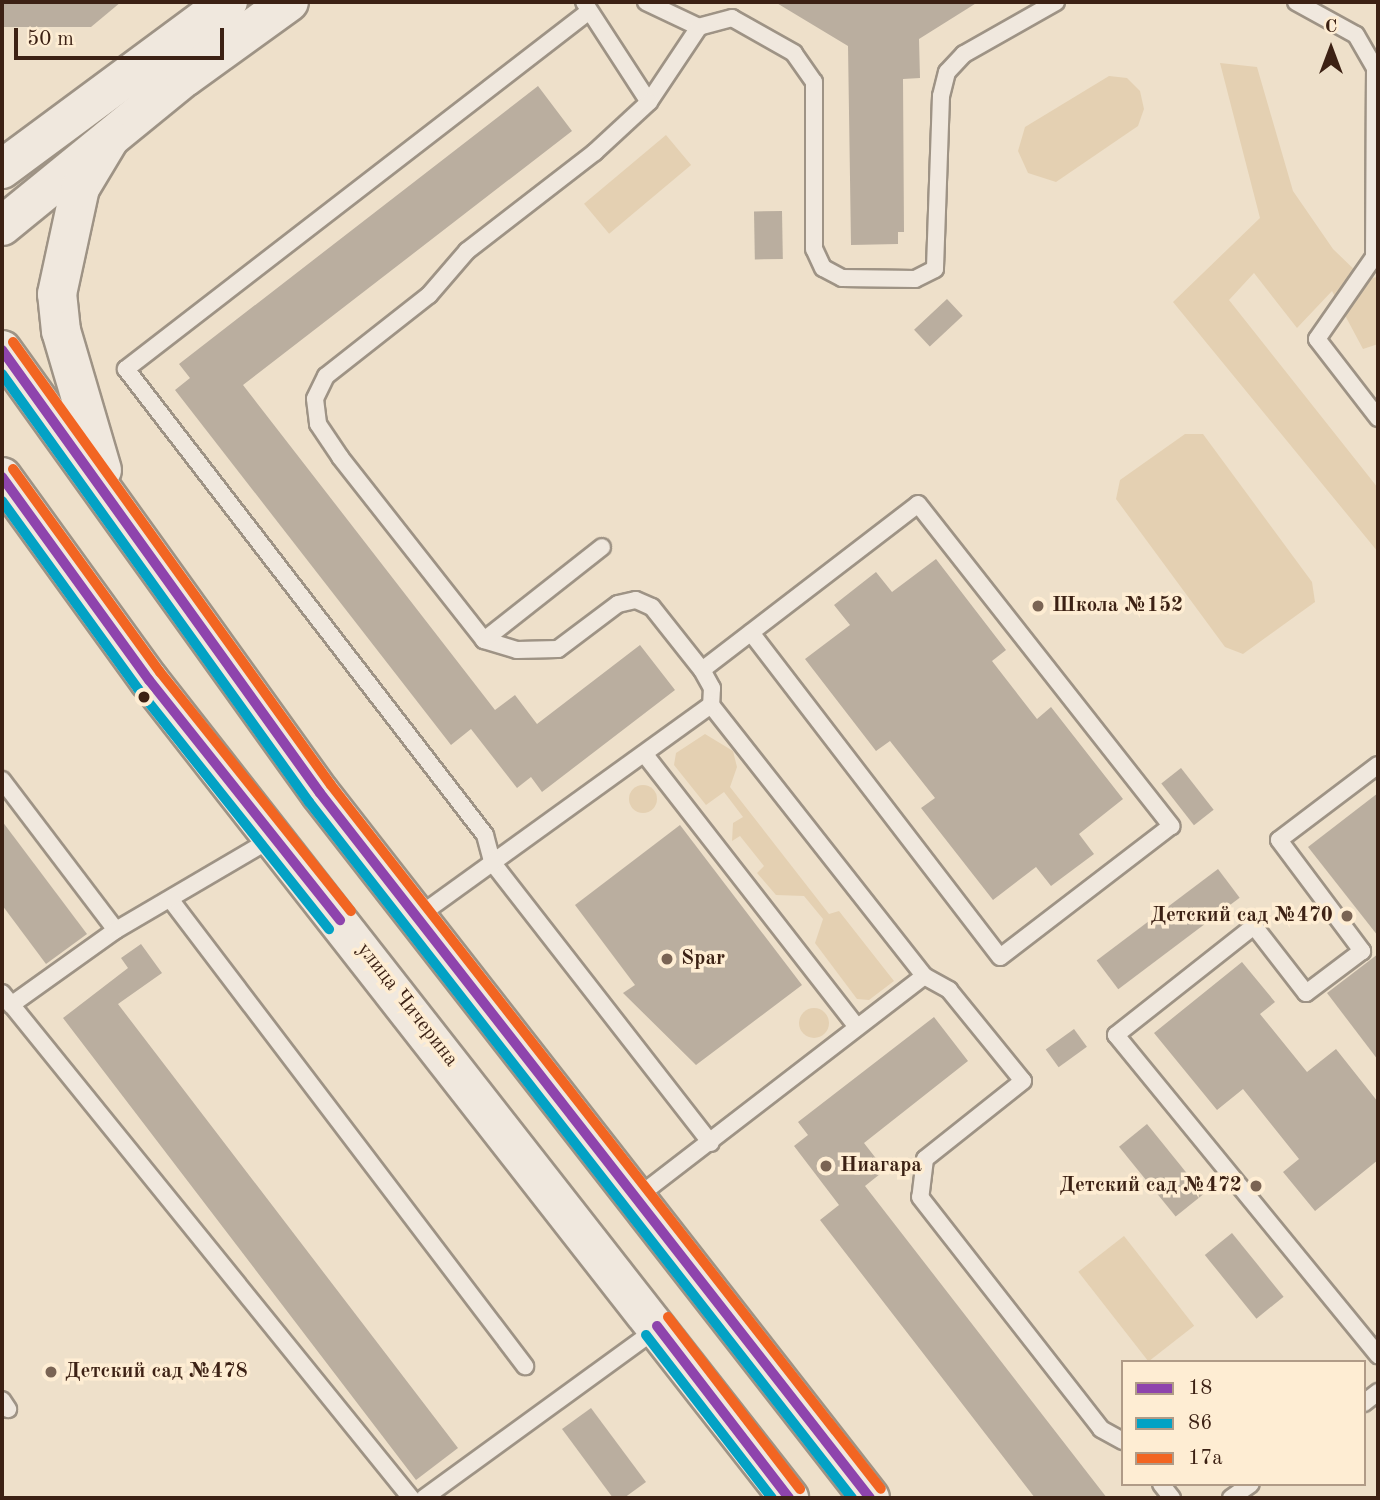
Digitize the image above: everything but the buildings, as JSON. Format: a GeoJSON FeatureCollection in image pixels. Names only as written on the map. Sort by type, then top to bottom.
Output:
{"type":"FeatureCollection","features":[{"type":"Feature","properties":{"kind":"main road"},"geometry":{"type":"LineString","coordinates":[[2,169],[228,2]]}},
{"type":"Feature","properties":{"kind":"main road"},"geometry":{"type":"LineString","coordinates":[[2,226],[110,138],[289,2]]}},
{"type":"Feature","properties":{"kind":"main road"},"geometry":{"type":"LineString","coordinates":[[109,496],[61,331],[57,294],[80,188],[110,138]]}},
{"type":"Feature","properties":{"kind":"main road"},"geometry":{"type":"LineString","coordinates":[[2,350],[320,793],[870,1498]]}},
{"type":"Feature","properties":{"kind":"main road","name":"улица Чичерина"},"geometry":{"type":"LineString","coordinates":[[5,484],[149,680],[275,837],[789,1498]]}},
{"type":"Feature","properties":{"kind":"lane"},"geometry":{"type":"LineString","coordinates":[[646,2],[699,27],[732,18],[794,53],[807,67],[814,82],[814,249],[823,268],[842,278],[915,279],[934,269],[939,254],[941,96],[947,72],[964,54],[1056,2]]}},
{"type":"Feature","properties":{"kind":"lane"},"geometry":{"type":"LineString","coordinates":[[1296,2],[1356,36],[1375,68],[1376,257],[1317,339],[1378,418]]}},
{"type":"Feature","properties":{"kind":"lane"},"geometry":{"type":"LineString","coordinates":[[649,102],[586,7],[126,369],[485,835],[492,862],[711,1143]]}},
{"type":"Feature","properties":{"kind":"lane"},"geometry":{"type":"LineString","coordinates":[[699,27],[649,102],[595,152],[467,251],[429,295],[326,376],[315,399],[318,424],[340,457],[484,640],[517,650],[558,649],[618,604],[636,600],[652,607],[702,670],[712,688],[711,705],[924,976],[949,990],[1023,1081],[925,1158],[920,1197],[1101,1429],[1121,1440]]}},
{"type":"Feature","properties":{"kind":"lane"},"geometry":{"type":"LineString","coordinates":[[702,670],[918,504],[1171,826],[1000,957],[751,633]]}},
{"type":"Feature","properties":{"kind":"lane"},"geometry":{"type":"LineString","coordinates":[[484,640],[602,547]]}},
{"type":"Feature","properties":{"kind":"lane"},"geometry":{"type":"LineString","coordinates":[[417,917],[646,756],[711,705]]}},
{"type":"Feature","properties":{"kind":"lane"},"geometry":{"type":"LineString","coordinates":[[646,756],[857,1027]]}},
{"type":"Feature","properties":{"kind":"lane"},"geometry":{"type":"LineString","coordinates":[[1378,765],[1279,840],[1363,951],[1306,993],[1254,926],[1116,1035],[1378,1355]]}},
{"type":"Feature","properties":{"kind":"lane"},"geometry":{"type":"LineString","coordinates":[[2,780],[116,930]]}},
{"type":"Feature","properties":{"kind":"lane"},"geometry":{"type":"LineString","coordinates":[[275,837],[116,930],[6,999],[411,1498]]}},
{"type":"Feature","properties":{"kind":"lane"},"geometry":{"type":"LineString","coordinates":[[170,899],[525,1366]]}},
{"type":"Feature","properties":{"kind":"lane"},"geometry":{"type":"LineString","coordinates":[[636,1198],[711,1143],[924,976]]}},
{"type":"Feature","properties":{"kind":"lane"},"geometry":{"type":"LineString","coordinates":[[424,1498],[659,1328]]}},
{"type":"Feature","properties":{"kind":"lane"},"geometry":{"type":"LineString","coordinates":[[1231,1498],[1248,1486]]}},
{"type":"Feature","properties":{"kind":"shaded area"},"geometry":{"type":"Polygon","coordinates":[[[1220,63],[1257,67],[1293,191],[1333,249],[1364,279],[1378,277],[1378,344],[1363,349],[1332,291],[1297,328],[1254,273],[1229,300],[1378,488],[1378,552],[1173,302],[1260,218],[1220,63]]]}},
{"type":"Feature","properties":{"kind":"shaded area"},"geometry":{"type":"Polygon","coordinates":[[[1109,76],[1127,78],[1140,91],[1144,109],[1138,126],[1056,182],[1028,173],[1018,151],[1025,127],[1109,76]]]}},
{"type":"Feature","properties":{"kind":"shaded area"},"geometry":{"type":"Polygon","coordinates":[[[666,135],[691,165],[609,234],[584,204],[666,135]]]}},
{"type":"Feature","properties":{"kind":"shaded area"},"geometry":{"type":"Polygon","coordinates":[[[1185,434],[1203,434],[1312,582],[1315,602],[1243,654],[1225,647],[1116,499],[1120,480],[1185,434]]]}},
{"type":"Feature","properties":{"kind":"shaded area"},"geometry":{"type":"Polygon","coordinates":[[[705,734],[733,751],[737,767],[730,787],[829,914],[839,911],[894,981],[869,1000],[857,999],[815,943],[823,919],[804,896],[776,895],[757,873],[764,866],[740,836],[732,841],[733,823],[743,817],[724,792],[706,805],[674,765],[676,753],[705,734]]]}},
{"type":"Feature","properties":{"kind":"shaded area"},"geometry":{"type":"Polygon","coordinates":[[[643,785],[653,789],[657,799],[653,809],[643,813],[633,809],[629,799],[633,789],[643,785]]]}},
{"type":"Feature","properties":{"kind":"shaded area"},"geometry":{"type":"Polygon","coordinates":[[[814,1008],[820,1009],[828,1017],[828,1029],[820,1037],[814,1038],[808,1037],[800,1029],[799,1023],[800,1017],[808,1009],[814,1008]]]}},
{"type":"Feature","properties":{"kind":"shaded area"},"geometry":{"type":"Polygon","coordinates":[[[1124,1236],[1194,1326],[1147,1360],[1078,1272],[1124,1236]]]}},
{"type":"Feature","properties":{"kind":"transit line","name":"17a"},"geometry":{"type":"LineString","coordinates":[[13,342],[331,785],[881,1489]]}},
{"type":"Feature","properties":{"kind":"transit line","name":"18"},"geometry":{"type":"LineString","coordinates":[[2,350],[320,793],[870,1498]]}},
{"type":"Feature","properties":{"kind":"transit line","name":"86"},"geometry":{"type":"LineString","coordinates":[[2,374],[309,802],[852,1498]]}},
{"type":"Feature","properties":{"kind":"transit line","name":"17a"},"geometry":{"type":"LineString","coordinates":[[13,469],[160,672],[351,911]]}},
{"type":"Feature","properties":{"kind":"transit line","name":"18"},"geometry":{"type":"LineString","coordinates":[[2,477],[149,680],[340,920]]}},
{"type":"Feature","properties":{"kind":"transit line","name":"86"},"geometry":{"type":"LineString","coordinates":[[2,501],[138,689],[329,929]]}},
{"type":"Feature","properties":{"kind":"transit line","name":"17a"},"geometry":{"type":"LineString","coordinates":[[668,1317],[800,1489]]}},
{"type":"Feature","properties":{"kind":"transit line","name":"18"},"geometry":{"type":"LineString","coordinates":[[657,1326],[789,1498]]}},
{"type":"Feature","properties":{"kind":"transit line","name":"86"},"geometry":{"type":"LineString","coordinates":[[646,1335],[772,1498]]}},
{"type":"Feature","properties":{"kind":"place","name":"Школа №152"},"geometry":{"type":"Point","coordinates":[1038,606]}},
{"type":"Feature","properties":{"kind":"place","name":"Детский сад №470"},"geometry":{"type":"Point","coordinates":[1347,916]}},
{"type":"Feature","properties":{"kind":"place","name":"Spar"},"geometry":{"type":"Point","coordinates":[667,959]}},
{"type":"Feature","properties":{"kind":"place","name":"Ниагара"},"geometry":{"type":"Point","coordinates":[826,1166]}},
{"type":"Feature","properties":{"kind":"place","name":"Детский сад №472"},"geometry":{"type":"Point","coordinates":[1256,1186]}},
{"type":"Feature","properties":{"kind":"place","name":"Детский сад №478"},"geometry":{"type":"Point","coordinates":[51,1372]}}]}
